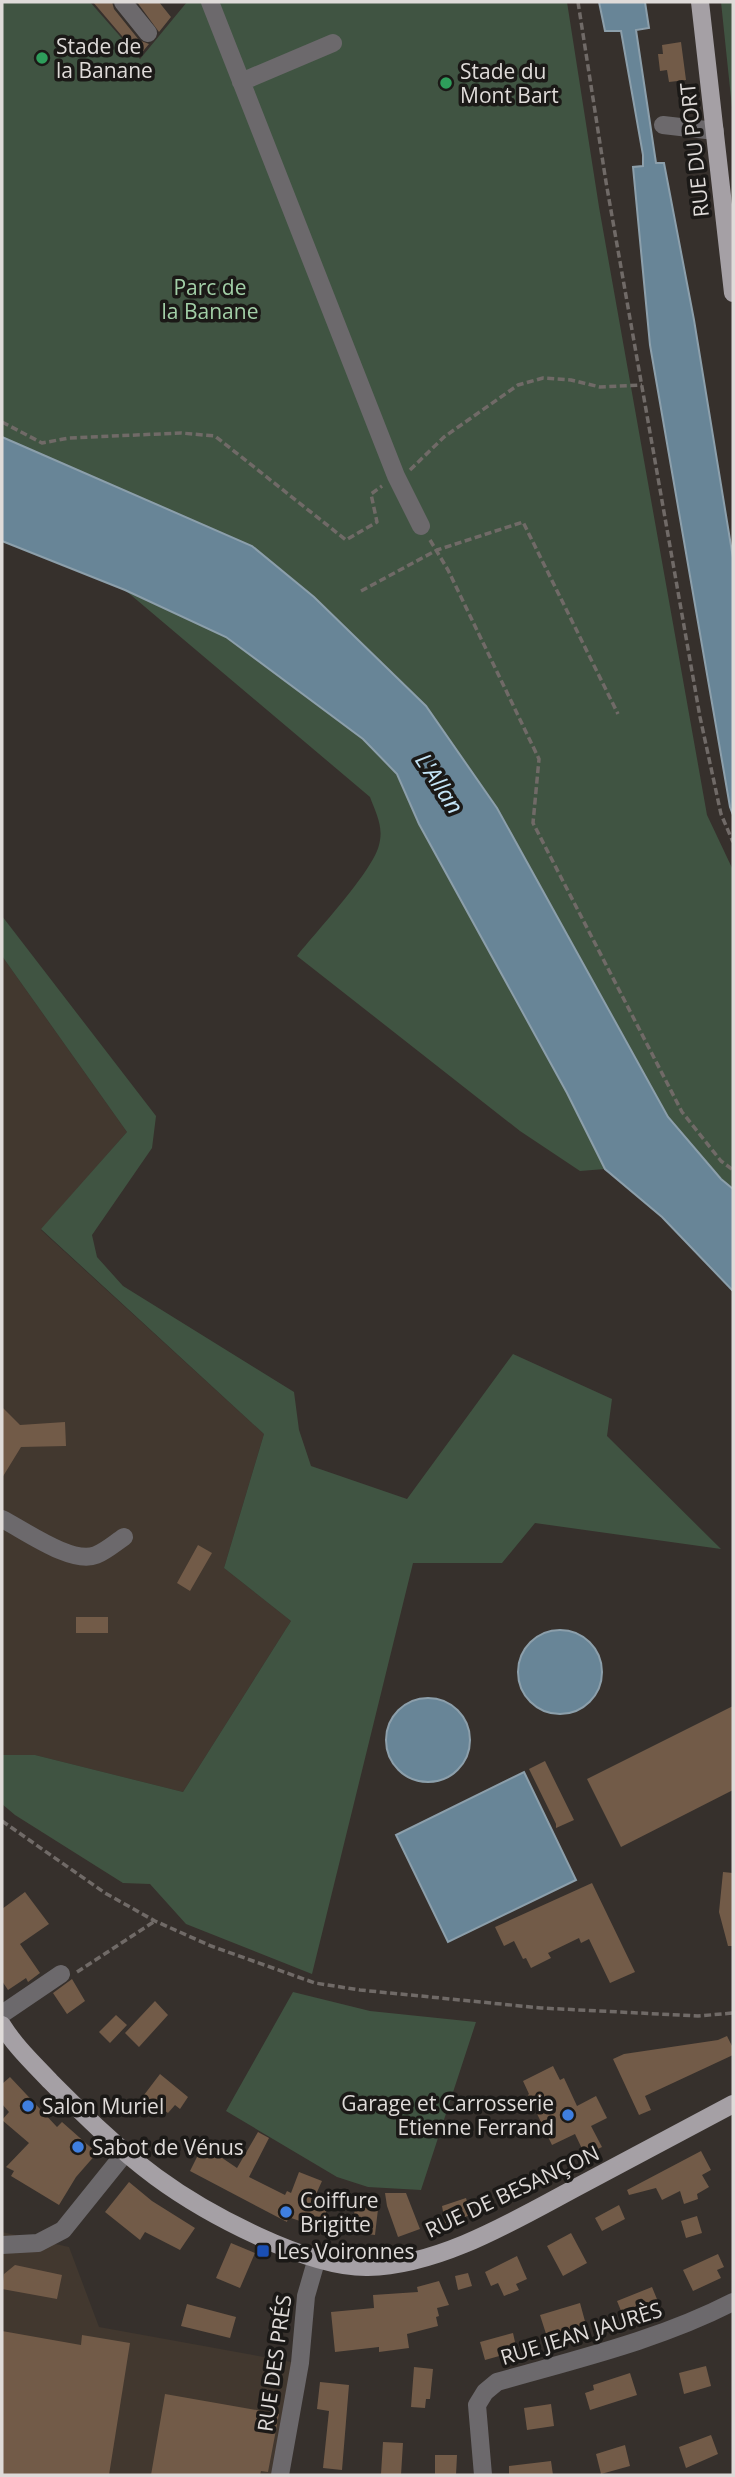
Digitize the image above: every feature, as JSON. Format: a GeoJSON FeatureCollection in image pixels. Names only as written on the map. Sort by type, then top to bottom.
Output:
{"type":"FeatureCollection","features":[{"type":"Feature","properties":{"kind":"main road","name":"RUE DU PORT"},"geometry":{"type":"LineString","coordinates":[[700,2],[733,293]]}},
{"type":"Feature","properties":{"kind":"main road","name":"RUE DE BESANÇON"},"geometry":{"type":"LineString","coordinates":[[4,2032],[125,2154],[170,2187],[260,2237],[317,2258],[365,2267],[393,2266],[442,2251],[530,2212],[733,2104]]}},
{"type":"Feature","properties":{"kind":"street"},"geometry":{"type":"LineString","coordinates":[[123,2],[148,33]]}},
{"type":"Feature","properties":{"kind":"street"},"geometry":{"type":"LineString","coordinates":[[210,2],[396,476],[421,526]]}},
{"type":"Feature","properties":{"kind":"street"},"geometry":{"type":"LineString","coordinates":[[242,82],[333,43]]}},
{"type":"Feature","properties":{"kind":"street"},"geometry":{"type":"LineString","coordinates":[[663,125],[715,131]]}},
{"type":"Feature","properties":{"kind":"street"},"geometry":{"type":"LineString","coordinates":[[2,1518],[66,1554],[82,1557],[95,1556],[124,1537]]}},
{"type":"Feature","properties":{"kind":"street"},"geometry":{"type":"LineString","coordinates":[[2,2014],[61,1975]]}},
{"type":"Feature","properties":{"kind":"street"},"geometry":{"type":"LineString","coordinates":[[2,2245],[38,2243],[63,2230],[125,2154]]}},
{"type":"Feature","properties":{"kind":"street","name":"RUE DES PRÉS"},"geometry":{"type":"LineString","coordinates":[[280,2475],[300,2363],[306,2296],[317,2258]]}},
{"type":"Feature","properties":{"kind":"street","name":"RUE JEAN JAURÈS"},"geometry":{"type":"LineString","coordinates":[[483,2475],[477,2404],[485,2392],[497,2382],[639,2341],[704,2317],[733,2302]]}},
{"type":"Feature","properties":{"kind":"path"},"geometry":{"type":"LineString","coordinates":[[578,2],[606,183],[699,717],[721,814],[733,842]]}},
{"type":"Feature","properties":{"kind":"path"},"geometry":{"type":"LineString","coordinates":[[2,422],[42,443],[69,438],[181,433],[215,436],[345,540],[377,522],[371,494],[396,476],[411,470],[444,437],[518,385],[542,378],[571,380],[600,387],[642,384]]}},
{"type":"Feature","properties":{"kind":"path"},"geometry":{"type":"LineString","coordinates":[[361,592],[437,550],[523,522],[618,714]]}},
{"type":"Feature","properties":{"kind":"path"},"geometry":{"type":"LineString","coordinates":[[421,526],[437,550],[539,759],[533,823],[682,1112],[721,1161],[733,1170]]}},
{"type":"Feature","properties":{"kind":"path"},"geometry":{"type":"LineString","coordinates":[[2,1821],[105,1893],[155,1921],[224,1951],[315,1983],[541,2008],[698,2015],[733,2013]]}},
{"type":"Feature","properties":{"kind":"path"},"geometry":{"type":"LineString","coordinates":[[61,1975],[78,1972],[155,1921]]}},
{"type":"Feature","properties":{"kind":"shaded area"},"geometry":{"type":"Polygon","coordinates":[[[2,956],[127,1132],[41,1230],[264,1434],[224,1568],[291,1621],[183,1792],[35,1755],[2,1755],[2,956]]]}},
{"type":"Feature","properties":{"kind":"shaded area"},"geometry":{"type":"Polygon","coordinates":[[[2,2232],[69,2247],[99,2327],[297,2363],[276,2475],[2,2475],[2,2232]]]}},
{"type":"Feature","properties":{"kind":"green space","name":"Parc de la Banane"},"geometry":{"type":"Polygon","coordinates":[[[2,2],[90,2],[140,59],[187,2],[567,2],[599,207],[707,815],[733,870],[733,1189],[721,1179],[668,1117],[497,808],[426,706],[314,597],[252,546],[2,437],[2,2]]]}},
{"type":"Feature","properties":{"kind":"green space"},"geometry":{"type":"Polygon","coordinates":[[[721,2],[733,2],[733,117],[721,2]]]}},
{"type":"Feature","properties":{"kind":"green space"},"geometry":{"type":"Polygon","coordinates":[[[125,590],[226,637],[363,739],[397,775],[419,824],[567,1093],[605,1169],[580,1171],[520,1131],[297,956],[375,856],[381,832],[370,797],[125,590]]]}},
{"type":"Feature","properties":{"kind":"green space"},"geometry":{"type":"Polygon","coordinates":[[[2,916],[156,1116],[152,1148],[92,1235],[97,1257],[123,1286],[294,1392],[299,1430],[311,1466],[407,1499],[513,1354],[612,1399],[607,1436],[721,1549],[535,1523],[502,1563],[413,1563],[312,1974],[186,1924],[150,1884],[123,1883],[15,1815],[2,1804],[2,1755],[35,1755],[183,1792],[291,1621],[224,1568],[264,1434],[41,1229],[127,1132],[2,956],[2,916]]]}},
{"type":"Feature","properties":{"kind":"green space"},"geometry":{"type":"Polygon","coordinates":[[[293,1992],[370,2011],[476,2022],[421,2190],[368,2187],[337,2177],[226,2111],[293,1992]]]}},
{"type":"Feature","properties":{"kind":"water"},"geometry":{"type":"Polygon","coordinates":[[[599,2],[645,2],[649,28],[636,30],[656,163],[664,163],[694,320],[733,558],[733,815],[650,345],[633,167],[643,166],[643,155],[621,31],[605,31],[599,2]]]}},
{"type":"Feature","properties":{"kind":"water","name":"L'Allan"},"geometry":{"type":"Polygon","coordinates":[[[2,437],[252,546],[314,597],[426,706],[497,808],[668,1117],[721,1179],[733,1189],[733,1291],[662,1217],[605,1169],[567,1093],[419,824],[397,774],[363,739],[226,637],[125,590],[2,541],[2,437]]]}},
{"type":"Feature","properties":{"kind":"water"},"geometry":{"type":"Polygon","coordinates":[[[560,1630],[576,1633],[590,1642],[599,1656],[602,1672],[599,1688],[590,1702],[576,1711],[560,1714],[544,1711],[530,1702],[521,1688],[518,1672],[521,1656],[530,1642],[544,1633],[560,1630]]]}},
{"type":"Feature","properties":{"kind":"water"},"geometry":{"type":"Polygon","coordinates":[[[420,1698],[436,1698],[452,1705],[463,1716],[470,1732],[467,1756],[458,1770],[436,1782],[420,1782],[404,1775],[393,1764],[386,1748],[386,1732],[393,1716],[404,1705],[420,1698]]]}},
{"type":"Feature","properties":{"kind":"water"},"geometry":{"type":"Polygon","coordinates":[[[524,1772],[576,1880],[448,1942],[396,1835],[524,1772]]]}},
{"type":"Feature","properties":{"kind":"building"},"geometry":{"type":"Polygon","coordinates":[[[93,2],[112,2],[114,9],[139,40],[149,44],[139,56],[93,2]]]}},
{"type":"Feature","properties":{"kind":"building"},"geometry":{"type":"Polygon","coordinates":[[[137,2],[159,2],[171,17],[159,32],[137,2]]]}},
{"type":"Feature","properties":{"kind":"building"},"geometry":{"type":"Polygon","coordinates":[[[681,42],[686,80],[669,82],[667,70],[660,71],[658,54],[663,54],[662,45],[681,42]]]}},
{"type":"Feature","properties":{"kind":"building"},"geometry":{"type":"Polygon","coordinates":[[[2,1407],[20,1425],[65,1422],[66,1446],[21,1447],[2,1478],[2,1407]]]}},
{"type":"Feature","properties":{"kind":"building"},"geometry":{"type":"Polygon","coordinates":[[[198,1545],[212,1553],[190,1591],[177,1583],[198,1545]]]}},
{"type":"Feature","properties":{"kind":"building"},"geometry":{"type":"Polygon","coordinates":[[[76,1617],[108,1617],[108,1633],[76,1633],[76,1617]]]}},
{"type":"Feature","properties":{"kind":"building"},"geometry":{"type":"Polygon","coordinates":[[[733,1706],[733,1790],[621,1847],[587,1779],[733,1706]]]}},
{"type":"Feature","properties":{"kind":"building"},"geometry":{"type":"Polygon","coordinates":[[[545,1761],[574,1820],[556,1828],[529,1769],[545,1761]]]}},
{"type":"Feature","properties":{"kind":"building"},"geometry":{"type":"Polygon","coordinates":[[[723,1872],[733,1873],[733,1946],[728,1946],[719,1912],[723,1872]]]}},
{"type":"Feature","properties":{"kind":"building"},"geometry":{"type":"Polygon","coordinates":[[[592,1883],[635,1972],[610,1983],[589,1939],[581,1943],[579,1938],[548,1953],[551,1958],[531,1968],[514,1941],[504,1946],[495,1927],[592,1883]]]}},
{"type":"Feature","properties":{"kind":"building"},"geometry":{"type":"Polygon","coordinates":[[[25,1892],[49,1924],[20,1944],[40,1973],[28,1982],[26,1978],[8,1990],[2,1981],[2,1909],[25,1892]]]}},
{"type":"Feature","properties":{"kind":"building"},"geometry":{"type":"Polygon","coordinates":[[[72,1979],[85,2001],[67,2014],[53,1993],[72,1979]]]}},
{"type":"Feature","properties":{"kind":"building"},"geometry":{"type":"Polygon","coordinates":[[[155,2001],[168,2015],[139,2047],[125,2033],[155,2001]]]}},
{"type":"Feature","properties":{"kind":"building"},"geometry":{"type":"Polygon","coordinates":[[[116,2015],[127,2025],[110,2043],[99,2032],[116,2015]]]}},
{"type":"Feature","properties":{"kind":"building"},"geometry":{"type":"Polygon","coordinates":[[[727,2036],[733,2048],[733,2055],[645,2096],[651,2110],[639,2115],[613,2059],[624,2054],[718,2040],[727,2036]]]}},
{"type":"Feature","properties":{"kind":"building"},"geometry":{"type":"Polygon","coordinates":[[[553,2066],[560,2080],[564,2078],[577,2106],[596,2096],[607,2118],[591,2126],[602,2147],[585,2155],[575,2134],[552,2145],[523,2081],[553,2066]]]}},
{"type":"Feature","properties":{"kind":"building"},"geometry":{"type":"Polygon","coordinates":[[[160,2074],[188,2097],[180,2109],[175,2105],[168,2113],[144,2095],[160,2074]]]}},
{"type":"Feature","properties":{"kind":"building"},"geometry":{"type":"Polygon","coordinates":[[[10,2077],[57,2127],[62,2122],[97,2153],[76,2177],[59,2205],[11,2176],[14,2171],[6,2167],[29,2143],[2,2120],[9,2112],[2,2104],[2,2084],[10,2077]]]}},
{"type":"Feature","properties":{"kind":"building"},"geometry":{"type":"Polygon","coordinates":[[[258,2132],[269,2138],[249,2177],[285,2195],[287,2191],[291,2193],[299,2172],[322,2181],[313,2201],[328,2206],[321,2228],[288,2217],[287,2222],[190,2171],[203,2145],[237,2168],[258,2132]]]}},
{"type":"Feature","properties":{"kind":"building"},"geometry":{"type":"Polygon","coordinates":[[[701,2151],[711,2170],[702,2175],[709,2187],[697,2194],[698,2199],[684,2204],[680,2191],[662,2200],[656,2188],[629,2195],[627,2190],[701,2151]]]}},
{"type":"Feature","properties":{"kind":"building"},"geometry":{"type":"Polygon","coordinates":[[[129,2182],[152,2201],[195,2228],[180,2250],[145,2232],[140,2240],[105,2212],[129,2182]]]}},
{"type":"Feature","properties":{"kind":"building"},"geometry":{"type":"Polygon","coordinates":[[[385,2193],[406,2193],[420,2229],[398,2237],[385,2193]]]}},
{"type":"Feature","properties":{"kind":"building"},"geometry":{"type":"Polygon","coordinates":[[[466,2198],[471,2215],[445,2223],[442,2206],[466,2198]]]}},
{"type":"Feature","properties":{"kind":"building"},"geometry":{"type":"Polygon","coordinates":[[[619,2205],[625,2219],[602,2231],[595,2218],[619,2205]]]}},
{"type":"Feature","properties":{"kind":"building"},"geometry":{"type":"Polygon","coordinates":[[[355,2207],[378,2209],[375,2235],[352,2232],[355,2207]]]}},
{"type":"Feature","properties":{"kind":"building"},"geometry":{"type":"Polygon","coordinates":[[[697,2216],[702,2233],[686,2238],[681,2221],[697,2216]]]}},
{"type":"Feature","properties":{"kind":"building"},"geometry":{"type":"Polygon","coordinates":[[[571,2233],[587,2263],[563,2276],[547,2246],[571,2233]]]}},
{"type":"Feature","properties":{"kind":"building"},"geometry":{"type":"Polygon","coordinates":[[[231,2243],[255,2253],[240,2288],[216,2278],[231,2243]]]}},
{"type":"Feature","properties":{"kind":"building"},"geometry":{"type":"Polygon","coordinates":[[[718,2254],[724,2267],[717,2270],[721,2278],[693,2291],[683,2270],[718,2254]]]}},
{"type":"Feature","properties":{"kind":"building"},"geometry":{"type":"Polygon","coordinates":[[[517,2256],[527,2279],[516,2284],[519,2290],[504,2296],[498,2283],[491,2286],[485,2272],[517,2256]]]}},
{"type":"Feature","properties":{"kind":"building"},"geometry":{"type":"Polygon","coordinates":[[[15,2265],[62,2275],[57,2299],[2,2289],[4,2274],[15,2265]]]}},
{"type":"Feature","properties":{"kind":"building"},"geometry":{"type":"Polygon","coordinates":[[[468,2273],[472,2286],[458,2290],[455,2276],[468,2273]]]}},
{"type":"Feature","properties":{"kind":"building"},"geometry":{"type":"Polygon","coordinates":[[[439,2281],[449,2305],[437,2308],[438,2326],[407,2334],[409,2348],[379,2352],[379,2347],[335,2352],[331,2312],[374,2308],[373,2295],[418,2292],[417,2287],[439,2281]]]}},
{"type":"Feature","properties":{"kind":"building"},"geometry":{"type":"Polygon","coordinates":[[[652,2287],[661,2309],[626,2323],[617,2301],[652,2287]]]}},
{"type":"Feature","properties":{"kind":"building"},"geometry":{"type":"Polygon","coordinates":[[[580,2303],[586,2325],[547,2337],[540,2315],[580,2303]]]}},
{"type":"Feature","properties":{"kind":"building"},"geometry":{"type":"Polygon","coordinates":[[[187,2304],[236,2317],[230,2338],[181,2326],[187,2304]]]}},
{"type":"Feature","properties":{"kind":"building"},"geometry":{"type":"Polygon","coordinates":[[[2,2331],[81,2345],[82,2335],[130,2343],[109,2475],[2,2475],[2,2331]]]}},
{"type":"Feature","properties":{"kind":"building"},"geometry":{"type":"Polygon","coordinates":[[[513,2333],[517,2351],[485,2360],[480,2342],[513,2333]]]}},
{"type":"Feature","properties":{"kind":"building"},"geometry":{"type":"Polygon","coordinates":[[[706,2366],[711,2386],[684,2394],[679,2373],[706,2366]]]}},
{"type":"Feature","properties":{"kind":"building"},"geometry":{"type":"Polygon","coordinates":[[[414,2367],[433,2369],[430,2399],[426,2399],[425,2408],[411,2407],[414,2367]]]}},
{"type":"Feature","properties":{"kind":"building"},"geometry":{"type":"Polygon","coordinates":[[[630,2373],[637,2395],[590,2410],[585,2393],[594,2390],[593,2385],[630,2373]]]}},
{"type":"Feature","properties":{"kind":"building"},"geometry":{"type":"Polygon","coordinates":[[[320,2382],[349,2385],[342,2470],[323,2468],[329,2411],[317,2409],[320,2382]]]}},
{"type":"Feature","properties":{"kind":"building"},"geometry":{"type":"Polygon","coordinates":[[[165,2394],[279,2414],[268,2472],[261,2471],[260,2475],[151,2475],[165,2394]]]}},
{"type":"Feature","properties":{"kind":"building"},"geometry":{"type":"Polygon","coordinates":[[[551,2404],[554,2426],[527,2430],[524,2408],[551,2404]]]}},
{"type":"Feature","properties":{"kind":"building"},"geometry":{"type":"Polygon","coordinates":[[[711,2435],[718,2454],[686,2468],[679,2447],[711,2435]]]}},
{"type":"Feature","properties":{"kind":"building"},"geometry":{"type":"Polygon","coordinates":[[[383,2442],[403,2443],[401,2475],[381,2474],[383,2442]]]}},
{"type":"Feature","properties":{"kind":"building"},"geometry":{"type":"Polygon","coordinates":[[[625,2445],[630,2466],[601,2474],[596,2454],[625,2445]]]}},
{"type":"Feature","properties":{"kind":"building"},"geometry":{"type":"Polygon","coordinates":[[[435,2455],[457,2455],[456,2475],[435,2475],[435,2455]]]}},
{"type":"Feature","properties":{"kind":"building"},"geometry":{"type":"Polygon","coordinates":[[[551,2461],[553,2475],[509,2475],[509,2466],[551,2461]]]}},
{"type":"Feature","properties":{"kind":"place","name":"Stade de la Banane"},"geometry":{"type":"Point","coordinates":[42,58]}},
{"type":"Feature","properties":{"kind":"place","name":"Stade du Mont Bart"},"geometry":{"type":"Point","coordinates":[446,83]}},
{"type":"Feature","properties":{"kind":"place","name":"Salon Muriel"},"geometry":{"type":"Point","coordinates":[28,2106]}},
{"type":"Feature","properties":{"kind":"place","name":"Garage et Carrosserie Etienne Ferrand"},"geometry":{"type":"Point","coordinates":[568,2115]}},
{"type":"Feature","properties":{"kind":"place","name":"Sabot de Vénus"},"geometry":{"type":"Point","coordinates":[78,2147]}},
{"type":"Feature","properties":{"kind":"place","name":"Coiffure Brigitte"},"geometry":{"type":"Point","coordinates":[286,2212]}},
{"type":"Feature","properties":{"kind":"place","name":"Les Voironnes"},"geometry":{"type":"Point","coordinates":[263,2251]}}]}
